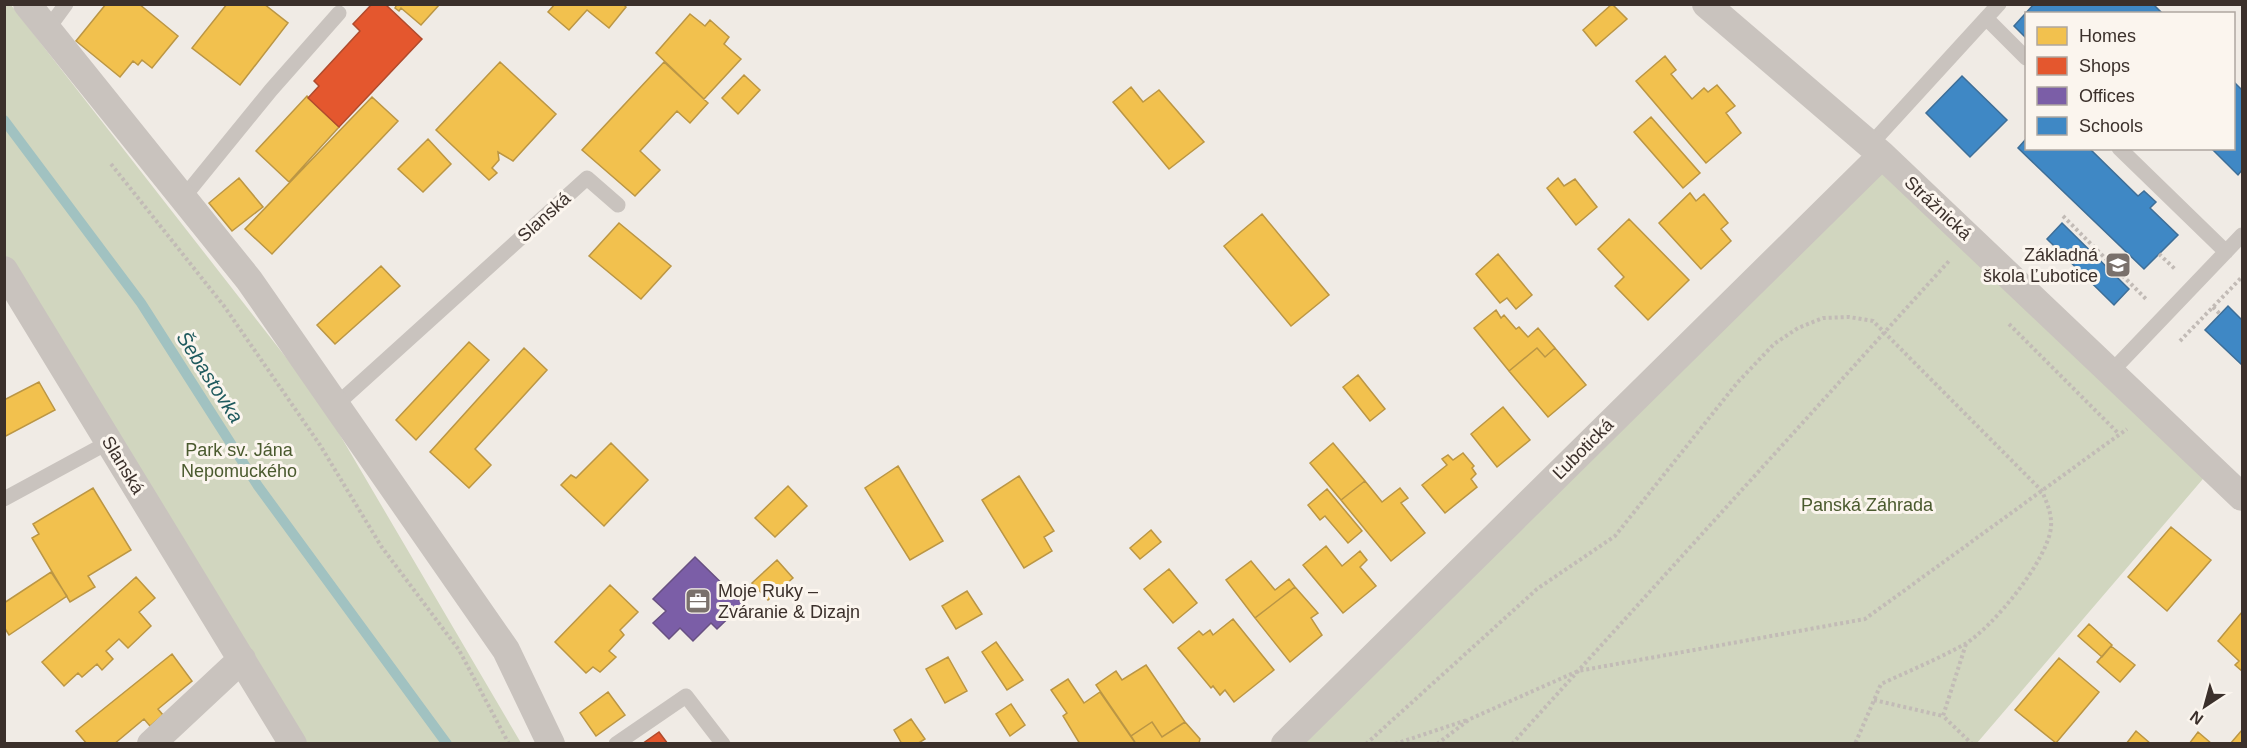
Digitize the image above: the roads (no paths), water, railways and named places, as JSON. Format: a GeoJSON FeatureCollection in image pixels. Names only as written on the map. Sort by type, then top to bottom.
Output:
{"type":"FeatureCollection","features":[{"type":"Feature","properties":{"kind":"street"},"geometry":{"type":"LineString","coordinates":[[27,4],[249,280],[506,650],[551,744]]}},
{"type":"Feature","properties":{"kind":"street","name":"Strážnická"},"geometry":{"type":"LineString","coordinates":[[1706,4],[1876,150],[2242,497]]}},
{"type":"Feature","properties":{"kind":"street","name":"Ľubotická"},"geometry":{"type":"LineString","coordinates":[[1285,744],[1876,150]]}},
{"type":"Feature","properties":{"kind":"street","name":"Slanská"},"geometry":{"type":"LineString","coordinates":[[4,270],[293,744]]}},
{"type":"Feature","properties":{"kind":"street"},"geometry":{"type":"LineString","coordinates":[[151,744],[242,659]]}},
{"type":"Feature","properties":{"kind":"lane"},"geometry":{"type":"LineString","coordinates":[[47,30],[66,4]]}},
{"type":"Feature","properties":{"kind":"lane"},"geometry":{"type":"LineString","coordinates":[[1876,150],[1999,4]]}},
{"type":"Feature","properties":{"kind":"lane"},"geometry":{"type":"LineString","coordinates":[[183,198],[271,90],[339,13]]}},
{"type":"Feature","properties":{"kind":"lane"},"geometry":{"type":"LineString","coordinates":[[1986,18],[2025,57]]}},
{"type":"Feature","properties":{"kind":"lane"},"geometry":{"type":"LineString","coordinates":[[2121,150],[2226,252]]}},
{"type":"Feature","properties":{"kind":"lane","name":"Slanská"},"geometry":{"type":"LineString","coordinates":[[336,405],[587,178],[618,205]]}},
{"type":"Feature","properties":{"kind":"lane"},"geometry":{"type":"LineString","coordinates":[[2110,372],[2242,235]]}},
{"type":"Feature","properties":{"kind":"lane"},"geometry":{"type":"LineString","coordinates":[[4,499],[109,442]]}},
{"type":"Feature","properties":{"kind":"lane"},"geometry":{"type":"LineString","coordinates":[[616,744],[686,696],[723,744]]}},
{"type":"Feature","properties":{"kind":"waterway","name":"Šebastovka"},"geometry":{"type":"LineString","coordinates":[[4,120],[141,303],[258,486],[447,744]]}},
{"type":"Feature","properties":{"kind":"place","name":"Základná škola Ľubotice"},"geometry":{"type":"Point","coordinates":[2118,265]}},
{"type":"Feature","properties":{"kind":"place","name":"Moje Ruky – Zváranie & Dizajn"},"geometry":{"type":"Point","coordinates":[698,601]}},
{"type":"Feature","properties":{"kind":"park label","name":"Park sv. Jána Nepomuckého"},"geometry":{"type":"Point","coordinates":[239,460]}},
{"type":"Feature","properties":{"kind":"park label","name":"Panská Záhrada"},"geometry":{"type":"Point","coordinates":[1867,505]}}]}
